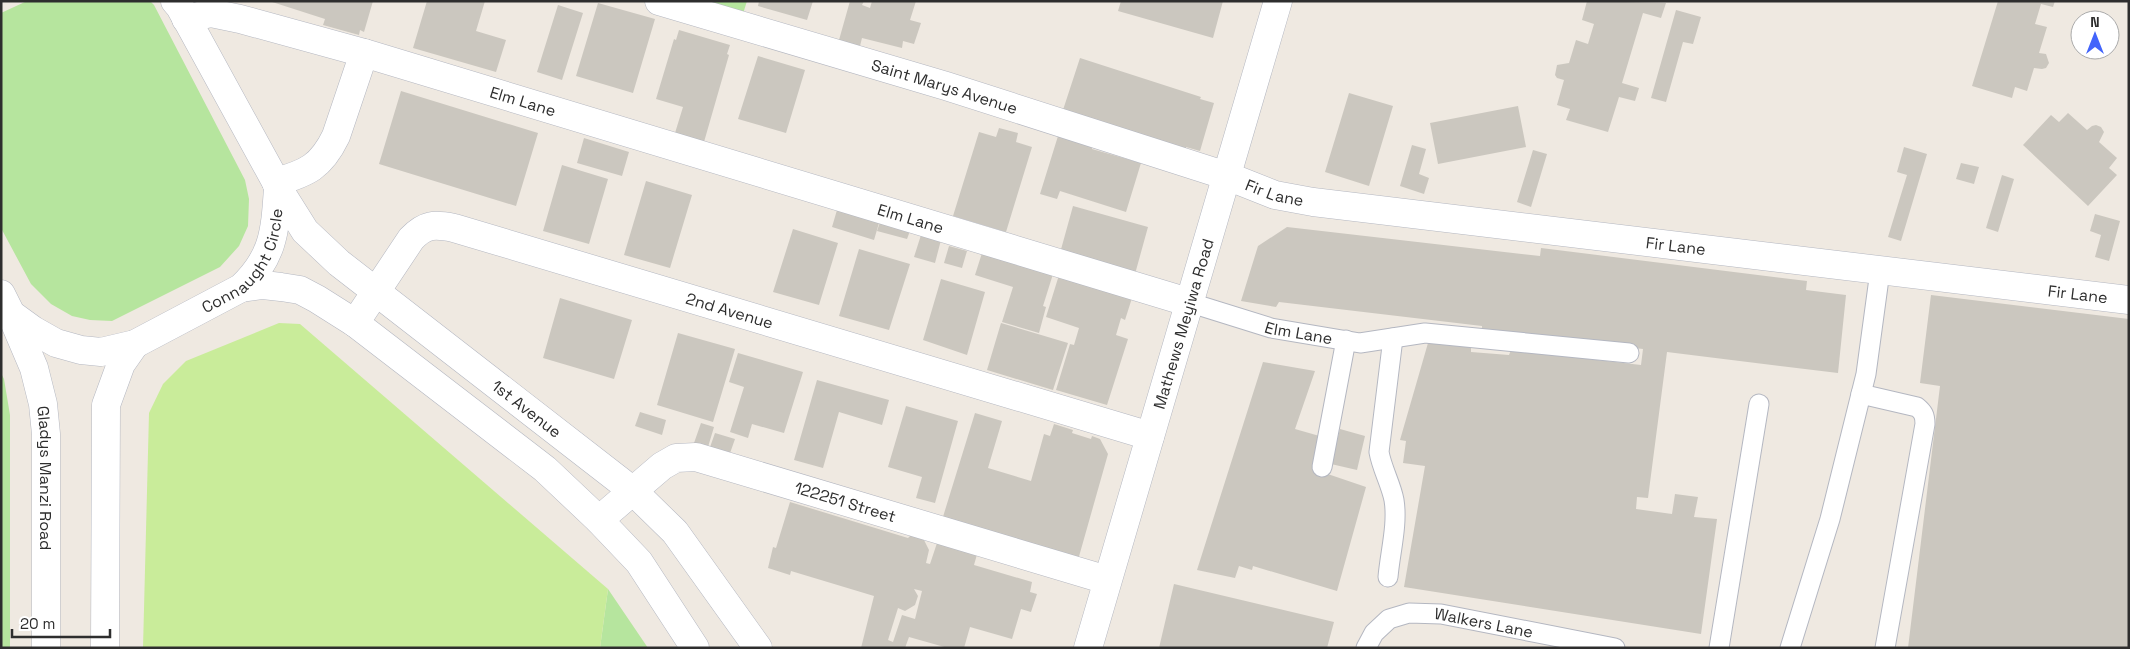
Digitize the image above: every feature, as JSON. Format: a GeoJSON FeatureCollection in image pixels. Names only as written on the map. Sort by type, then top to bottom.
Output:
{"type":"FeatureCollection","features":[{"type":"Feature","properties":{"kind":"street","name":"Saint Marys Avenue"},"geometry":{"type":"LineString","coordinates":[[659,1],[946,86],[1227,176]]}},
{"type":"Feature","properties":{"kind":"street","name":"Mathews Meyiwa Road"},"geometry":{"type":"LineString","coordinates":[[1088,648],[1191,303],[1278,1]]}},
{"type":"Feature","properties":{"kind":"street","name":"Elm Lane"},"geometry":{"type":"LineString","coordinates":[[180,7],[211,13],[364,53],[1191,303]]}},
{"type":"Feature","properties":{"kind":"street","name":"Connaught Circle"},"geometry":{"type":"LineString","coordinates":[[6,304],[33,330],[56,343],[81,350],[101,352],[135,344],[241,288],[255,274],[264,261],[272,241],[277,185],[180,7]]}},
{"type":"Feature","properties":{"kind":"street"},"geometry":{"type":"LineString","coordinates":[[277,185],[302,174],[320,161],[330,149],[364,53]]}},
{"type":"Feature","properties":{"kind":"street","name":"Fir Lane"},"geometry":{"type":"LineString","coordinates":[[1227,176],[1276,195],[1313,202],[2129,300]]}},
{"type":"Feature","properties":{"kind":"street","name":"1st Avenue"},"geometry":{"type":"LineString","coordinates":[[277,185],[305,231],[339,263],[634,491],[675,532],[758,648]]}},
{"type":"Feature","properties":{"kind":"street","name":"2nd Avenue"},"geometry":{"type":"LineString","coordinates":[[355,323],[410,239],[421,229],[437,225],[454,228],[1150,436]]}},
{"type":"Feature","properties":{"kind":"street"},"geometry":{"type":"LineString","coordinates":[[241,288],[263,285],[300,290],[317,299],[355,323],[545,469],[599,520],[639,562],[695,648]]}},
{"type":"Feature","properties":{"kind":"street","name":"Gladys Manzi Road"},"geometry":{"type":"LineString","coordinates":[[6,304],[34,368],[43,404],[46,434],[46,648]]}},
{"type":"Feature","properties":{"kind":"street"},"geometry":{"type":"LineString","coordinates":[[105,648],[106,406],[121,364],[135,344]]}},
{"type":"Feature","properties":{"kind":"street","name":"122251 Street"},"geometry":{"type":"LineString","coordinates":[[599,520],[662,466],[676,458],[696,457],[1107,580]]}},
{"type":"Feature","properties":{"kind":"lane"},"geometry":{"type":"LineString","coordinates":[[1790,648],[1830,519],[1866,374],[1880,271]]}},
{"type":"Feature","properties":{"kind":"lane","name":"Elm Lane"},"geometry":{"type":"LineString","coordinates":[[1191,303],[1271,328],[1369,343],[1425,333],[1630,353]]}},
{"type":"Feature","properties":{"kind":"lane"},"geometry":{"type":"LineString","coordinates":[[1388,577],[1395,511],[1394,498],[1382,467],[1379,452],[1392,338]]}},
{"type":"Feature","properties":{"kind":"lane"},"geometry":{"type":"LineString","coordinates":[[1322,467],[1346,340]]}},
{"type":"Feature","properties":{"kind":"lane"},"geometry":{"type":"LineString","coordinates":[[1861,394],[1917,406],[1925,417],[1885,648]]}},
{"type":"Feature","properties":{"kind":"lane"},"geometry":{"type":"LineString","coordinates":[[1719,648],[1759,404]]}},
{"type":"Feature","properties":{"kind":"lane","name":"Walkers Lane"},"geometry":{"type":"LineString","coordinates":[[1366,648],[1374,633],[1389,619],[1409,613],[1441,614],[1615,648]]}},
{"type":"Feature","properties":{"kind":"green space"},"geometry":{"type":"Polygon","coordinates":[[[27,1],[150,1],[154,5],[245,180],[249,199],[248,226],[239,246],[220,267],[112,321],[90,320],[72,316],[51,304],[31,284],[1,228],[1,13],[27,1]]]}},
{"type":"Feature","properties":{"kind":"green space"},"geometry":{"type":"Polygon","coordinates":[[[691,1],[747,1],[742,17],[691,1]]]}},
{"type":"Feature","properties":{"kind":"green space"},"geometry":{"type":"Polygon","coordinates":[[[279,323],[300,324],[608,589],[600,648],[143,648],[149,413],[163,384],[186,361],[279,323]]]}},
{"type":"Feature","properties":{"kind":"green space"},"geometry":{"type":"Polygon","coordinates":[[[1,373],[4,379],[10,415],[10,648],[1,648],[1,373]]]}},
{"type":"Feature","properties":{"kind":"green space"},"geometry":{"type":"Polygon","coordinates":[[[608,589],[648,648],[600,648],[608,589]]]}},
{"type":"Feature","properties":{"kind":"building"},"geometry":{"type":"Polygon","coordinates":[[[269,1],[373,1],[364,32],[360,30],[359,35],[323,25],[325,19],[269,1]]]}},
{"type":"Feature","properties":{"kind":"building"},"geometry":{"type":"Polygon","coordinates":[[[427,1],[485,1],[476,31],[506,40],[496,72],[413,48],[427,1]]]}},
{"type":"Feature","properties":{"kind":"building"},"geometry":{"type":"Polygon","coordinates":[[[759,1],[813,1],[807,20],[758,6],[759,1]]]}},
{"type":"Feature","properties":{"kind":"building"},"geometry":{"type":"Polygon","coordinates":[[[850,1],[864,1],[862,5],[870,8],[872,1],[916,1],[910,20],[921,23],[914,44],[903,41],[902,48],[862,38],[860,46],[839,40],[850,1]]]}},
{"type":"Feature","properties":{"kind":"building"},"geometry":{"type":"Polygon","coordinates":[[[1121,1],[1223,1],[1213,38],[1118,11],[1121,1]]]}},
{"type":"Feature","properties":{"kind":"building"},"geometry":{"type":"Polygon","coordinates":[[[1587,1],[1666,3],[1661,18],[1643,13],[1622,83],[1639,88],[1635,101],[1619,97],[1608,132],[1566,120],[1570,109],[1557,105],[1564,80],[1557,78],[1555,75],[1557,65],[1569,63],[1576,40],[1588,44],[1594,24],[1582,20],[1587,1]]]}},
{"type":"Feature","properties":{"kind":"building"},"geometry":{"type":"Polygon","coordinates":[[[1998,1],[2055,1],[2053,7],[2041,4],[2035,24],[2047,27],[2039,53],[2046,54],[2049,63],[2046,68],[2034,68],[2027,91],[2015,87],[2012,98],[1972,86],[1998,1]]]}},
{"type":"Feature","properties":{"kind":"building"},"geometry":{"type":"Polygon","coordinates":[[[598,3],[655,19],[633,93],[576,76],[598,3]]]}},
{"type":"Feature","properties":{"kind":"building"},"geometry":{"type":"Polygon","coordinates":[[[558,5],[583,13],[562,80],[537,72],[558,5]]]}},
{"type":"Feature","properties":{"kind":"building"},"geometry":{"type":"Polygon","coordinates":[[[1676,10],[1701,17],[1693,44],[1683,42],[1666,102],[1651,98],[1676,10]]]}},
{"type":"Feature","properties":{"kind":"building"},"geometry":{"type":"Polygon","coordinates":[[[679,30],[730,45],[727,54],[729,55],[704,142],[675,133],[683,107],[656,99],[674,39],[676,40],[679,30]]]}},
{"type":"Feature","properties":{"kind":"building"},"geometry":{"type":"Polygon","coordinates":[[[758,56],[805,70],[786,133],[738,119],[758,56]]]}},
{"type":"Feature","properties":{"kind":"building"},"geometry":{"type":"Polygon","coordinates":[[[1080,58],[1201,97],[1200,99],[1214,103],[1200,151],[1186,147],[1186,150],[1063,110],[1080,58]]]}},
{"type":"Feature","properties":{"kind":"building"},"geometry":{"type":"Polygon","coordinates":[[[401,91],[538,133],[516,206],[379,164],[401,91]]]}},
{"type":"Feature","properties":{"kind":"building"},"geometry":{"type":"Polygon","coordinates":[[[1349,93],[1393,106],[1369,186],[1325,172],[1349,93]]]}},
{"type":"Feature","properties":{"kind":"building"},"geometry":{"type":"Polygon","coordinates":[[[1518,106],[1526,147],[1438,164],[1430,123],[1518,106]]]}},
{"type":"Feature","properties":{"kind":"building"},"geometry":{"type":"Polygon","coordinates":[[[2068,113],[2087,130],[2096,125],[2101,127],[2104,132],[2099,142],[2117,158],[2109,168],[2117,175],[2088,206],[2023,145],[2051,115],[2059,122],[2068,113]]]}},
{"type":"Feature","properties":{"kind":"building"},"geometry":{"type":"Polygon","coordinates":[[[999,128],[1018,133],[1016,142],[1032,147],[1006,232],[953,216],[979,132],[996,137],[999,128]]]}},
{"type":"Feature","properties":{"kind":"building"},"geometry":{"type":"Polygon","coordinates":[[[1058,136],[1092,146],[1092,149],[1141,163],[1126,212],[1060,191],[1057,199],[1040,194],[1058,136]]]}},
{"type":"Feature","properties":{"kind":"building"},"geometry":{"type":"Polygon","coordinates":[[[584,138],[629,152],[622,176],[577,163],[584,138]]]}},
{"type":"Feature","properties":{"kind":"building"},"geometry":{"type":"Polygon","coordinates":[[[1412,145],[1426,149],[1419,174],[1429,178],[1424,194],[1400,186],[1412,145]]]}},
{"type":"Feature","properties":{"kind":"building"},"geometry":{"type":"Polygon","coordinates":[[[1904,147],[1927,154],[1901,241],[1888,237],[1907,175],[1897,172],[1904,147]]]}},
{"type":"Feature","properties":{"kind":"building"},"geometry":{"type":"Polygon","coordinates":[[[1533,150],[1547,154],[1531,207],[1517,202],[1533,150]]]}},
{"type":"Feature","properties":{"kind":"building"},"geometry":{"type":"Polygon","coordinates":[[[1961,163],[1979,167],[1974,184],[1956,179],[1961,163]]]}},
{"type":"Feature","properties":{"kind":"building"},"geometry":{"type":"Polygon","coordinates":[[[562,165],[608,179],[589,244],[543,231],[562,165]]]}},
{"type":"Feature","properties":{"kind":"building"},"geometry":{"type":"Polygon","coordinates":[[[2002,175],[2014,179],[1998,232],[1986,228],[2002,175]]]}},
{"type":"Feature","properties":{"kind":"building"},"geometry":{"type":"Polygon","coordinates":[[[646,181],[692,195],[670,268],[624,255],[646,181]]]}},
{"type":"Feature","properties":{"kind":"building"},"geometry":{"type":"Polygon","coordinates":[[[1073,206],[1148,227],[1135,274],[1060,253],[1073,206]]]}},
{"type":"Feature","properties":{"kind":"building"},"geometry":{"type":"Polygon","coordinates":[[[837,210],[879,223],[874,240],[832,227],[837,210]]]}},
{"type":"Feature","properties":{"kind":"building"},"geometry":{"type":"Polygon","coordinates":[[[2095,214],[2120,221],[2109,261],[2095,257],[2101,235],[2090,231],[2095,214]]]}},
{"type":"Feature","properties":{"kind":"building"},"geometry":{"type":"Polygon","coordinates":[[[880,222],[910,231],[907,239],[877,231],[880,222]]]}},
{"type":"Feature","properties":{"kind":"building"},"geometry":{"type":"Polygon","coordinates":[[[1287,227],[1540,256],[1541,248],[1807,281],[1806,290],[1846,295],[1838,373],[1667,352],[1648,498],[1637,497],[1636,509],[1672,514],[1675,494],[1698,497],[1694,517],[1717,519],[1701,634],[1404,587],[1425,466],[1403,463],[1406,441],[1400,440],[1428,343],[1471,347],[1471,352],[1509,355],[1511,350],[1641,365],[1643,349],[1482,330],[1482,326],[1279,302],[1276,307],[1241,301],[1258,246],[1287,227]]]}},
{"type":"Feature","properties":{"kind":"building"},"geometry":{"type":"Polygon","coordinates":[[[793,229],[838,243],[819,305],[773,292],[793,229]]]}},
{"type":"Feature","properties":{"kind":"building"},"geometry":{"type":"Polygon","coordinates":[[[921,235],[941,240],[935,263],[914,257],[921,235]]]}},
{"type":"Feature","properties":{"kind":"building"},"geometry":{"type":"Polygon","coordinates":[[[949,246],[967,251],[962,268],[944,263],[949,246]]]}},
{"type":"Feature","properties":{"kind":"building"},"geometry":{"type":"Polygon","coordinates":[[[859,249],[910,264],[889,330],[839,316],[859,249]]]}},
{"type":"Feature","properties":{"kind":"building"},"geometry":{"type":"Polygon","coordinates":[[[982,253],[1053,274],[1043,306],[1046,307],[1039,333],[1002,322],[1013,287],[975,275],[982,253]]]}},
{"type":"Feature","properties":{"kind":"building"},"geometry":{"type":"Polygon","coordinates":[[[1059,275],[1132,298],[1125,320],[1121,318],[1116,335],[1128,339],[1107,405],[1056,390],[1070,344],[1074,345],[1079,328],[1046,317],[1059,275]]]}},
{"type":"Feature","properties":{"kind":"building"},"geometry":{"type":"Polygon","coordinates":[[[941,279],[985,292],[967,355],[923,340],[941,279]]]}},
{"type":"Feature","properties":{"kind":"building"},"geometry":{"type":"Polygon","coordinates":[[[1931,295],[2129,319],[2129,648],[1908,648],[1940,386],[1920,383],[1931,295]]]}},
{"type":"Feature","properties":{"kind":"building"},"geometry":{"type":"Polygon","coordinates":[[[560,298],[632,320],[614,379],[543,358],[560,298]]]}},
{"type":"Feature","properties":{"kind":"building"},"geometry":{"type":"Polygon","coordinates":[[[1001,323],[1068,343],[1053,390],[987,370],[1001,323]]]}},
{"type":"Feature","properties":{"kind":"building"},"geometry":{"type":"Polygon","coordinates":[[[678,333],[735,349],[713,422],[657,405],[678,333]]]}},
{"type":"Feature","properties":{"kind":"building"},"geometry":{"type":"Polygon","coordinates":[[[738,353],[803,372],[784,433],[752,424],[748,438],[730,432],[744,387],[729,382],[738,353]]]}},
{"type":"Feature","properties":{"kind":"building"},"geometry":{"type":"Polygon","coordinates":[[[1263,362],[1315,371],[1295,429],[1323,437],[1313,469],[1366,487],[1337,591],[1253,566],[1252,570],[1239,566],[1235,578],[1197,570],[1263,362]]]}},
{"type":"Feature","properties":{"kind":"building"},"geometry":{"type":"Polygon","coordinates":[[[817,380],[889,400],[882,425],[839,412],[823,468],[794,460],[817,380]]]}},
{"type":"Feature","properties":{"kind":"building"},"geometry":{"type":"Polygon","coordinates":[[[906,406],[958,421],[935,503],[916,498],[922,477],[888,467],[906,406]]]}},
{"type":"Feature","properties":{"kind":"building"},"geometry":{"type":"Polygon","coordinates":[[[640,412],[666,420],[662,435],[635,426],[640,412]]]}},
{"type":"Feature","properties":{"kind":"building"},"geometry":{"type":"Polygon","coordinates":[[[975,413],[1002,421],[988,468],[1031,481],[1044,434],[1050,436],[1054,424],[1073,430],[1072,433],[1091,439],[1092,436],[1100,439],[1108,454],[1078,560],[942,520],[975,413]]]}},
{"type":"Feature","properties":{"kind":"building"},"geometry":{"type":"Polygon","coordinates":[[[701,423],[714,427],[708,447],[694,443],[701,423]]]}},
{"type":"Feature","properties":{"kind":"building"},"geometry":{"type":"Polygon","coordinates":[[[1340,429],[1365,436],[1357,470],[1331,464],[1340,429]]]}},
{"type":"Feature","properties":{"kind":"building"},"geometry":{"type":"Polygon","coordinates":[[[715,433],[735,439],[729,456],[709,450],[715,433]]]}},
{"type":"Feature","properties":{"kind":"building"},"geometry":{"type":"Polygon","coordinates":[[[790,502],[908,538],[913,533],[922,536],[929,550],[926,563],[930,564],[938,540],[978,551],[974,565],[1032,582],[1030,592],[1037,594],[1031,612],[1021,609],[1012,639],[970,627],[964,648],[948,648],[909,637],[905,648],[861,648],[874,596],[791,571],[790,575],[768,568],[773,547],[776,548],[790,502]],[[914,589],[918,596],[915,605],[905,611],[898,608],[888,640],[893,642],[902,615],[915,619],[922,591],[914,589]]]}},
{"type":"Feature","properties":{"kind":"building"},"geometry":{"type":"Polygon","coordinates":[[[1174,584],[1334,622],[1327,648],[1159,648],[1174,584]]]}}]}
